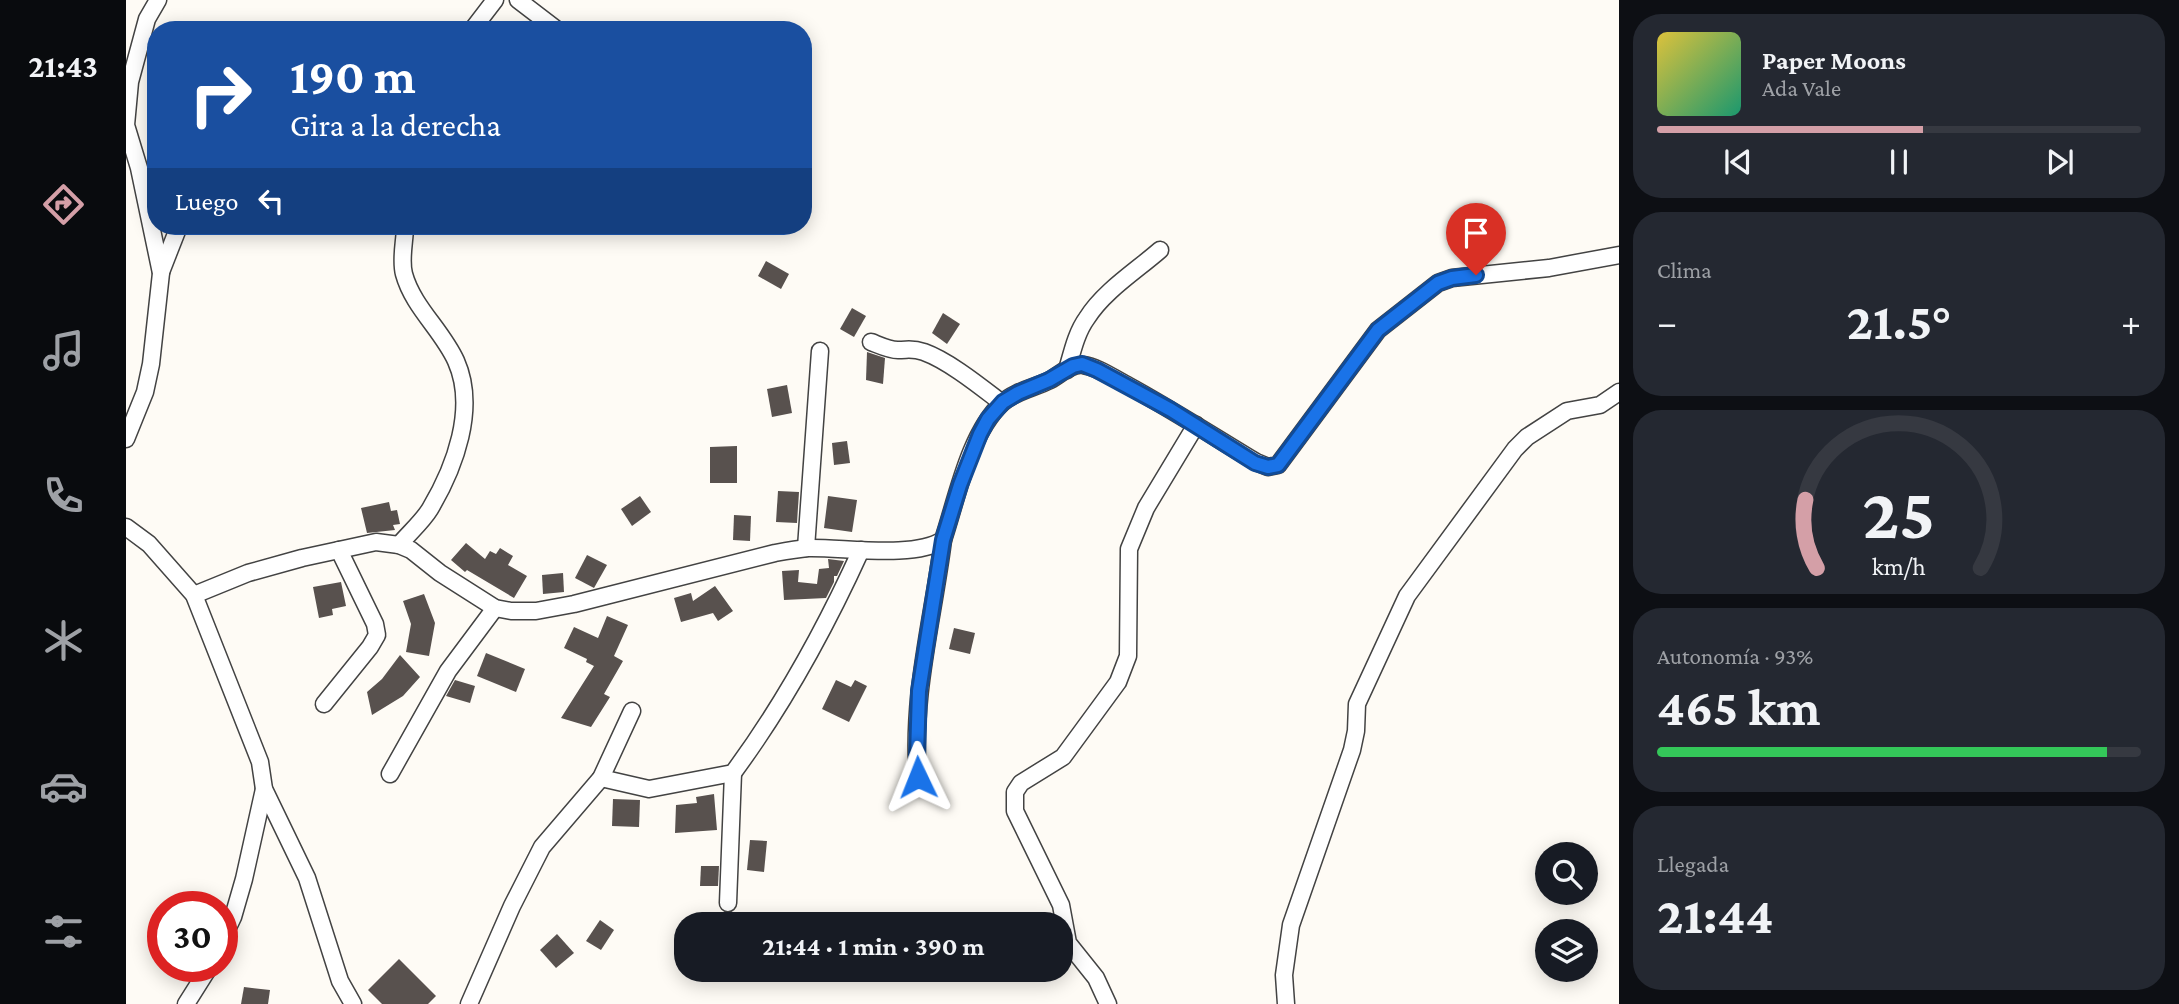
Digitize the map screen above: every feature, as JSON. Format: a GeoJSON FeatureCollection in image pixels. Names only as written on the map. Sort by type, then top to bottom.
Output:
{"type":"FeatureCollection","features":[{"type":"Feature","properties":{"kind":"street"},"geometry":{"type":"LineString","coordinates":[[147,206],[126,125],[131,82],[146,19],[158,0]]}},
{"type":"Feature","properties":{"kind":"street"},"geometry":{"type":"LineString","coordinates":[[479,21],[495,0]]}},
{"type":"Feature","properties":{"kind":"street"},"geometry":{"type":"LineString","coordinates":[[519,0],[546,21]]}},
{"type":"Feature","properties":{"kind":"street"},"geometry":{"type":"LineString","coordinates":[[153,235],[161,273]]}},
{"type":"Feature","properties":{"kind":"street"},"geometry":{"type":"LineString","coordinates":[[126,439],[145,391],[151,364],[161,273],[176,235]]}},
{"type":"Feature","properties":{"kind":"street"},"geometry":{"type":"LineString","coordinates":[[399,545],[429,511],[451,468],[465,411],[461,377],[455,359],[422,311],[404,275],[404,235]]}},
{"type":"Feature","properties":{"kind":"street"},"geometry":{"type":"LineString","coordinates":[[1067,370],[1086,318],[1101,300],[1160,250]]}},
{"type":"Feature","properties":{"kind":"street"},"geometry":{"type":"LineString","coordinates":[[918,777],[919,691],[943,540],[980,434],[988,419],[1002,403],[1082,364],[1196,425],[1255,463],[1268,467],[1278,465],[1378,330],[1438,283],[1452,278],[1549,268],[1619,255]]}},
{"type":"Feature","properties":{"kind":"street"},"geometry":{"type":"LineString","coordinates":[[871,342],[890,349],[909,348],[928,353],[1002,403]]}},
{"type":"Feature","properties":{"kind":"street"},"geometry":{"type":"LineString","coordinates":[[806,548],[821,351]]}},
{"type":"Feature","properties":{"kind":"street"},"geometry":{"type":"LineString","coordinates":[[1286,1004],[1283,975],[1291,925],[1352,750],[1357,704],[1407,596],[1515,449],[1527,437],[1567,411],[1600,405],[1619,392]]}},
{"type":"Feature","properties":{"kind":"street"},"geometry":{"type":"LineString","coordinates":[[1108,1004],[1096,978],[1068,943],[1061,905],[1016,811],[1015,792],[1021,783],[1063,757],[1118,682],[1128,656],[1129,549],[1146,508],[1196,425]]}},
{"type":"Feature","properties":{"kind":"street"},"geometry":{"type":"LineString","coordinates":[[126,527],[149,544],[194,595],[260,762],[264,789],[307,878],[340,981],[353,1004]]}},
{"type":"Feature","properties":{"kind":"street"},"geometry":{"type":"LineString","coordinates":[[194,595],[248,573],[376,542],[399,545],[411,550],[482,602],[495,608],[536,611],[775,553],[806,548],[918,549],[943,540]]}},
{"type":"Feature","properties":{"kind":"street"},"geometry":{"type":"LineString","coordinates":[[727,902],[733,773],[812,649],[861,550]]}},
{"type":"Feature","properties":{"kind":"street"},"geometry":{"type":"LineString","coordinates":[[324,704],[377,635],[375,624],[339,551]]}},
{"type":"Feature","properties":{"kind":"street"},"geometry":{"type":"LineString","coordinates":[[390,774],[448,671],[495,608]]}},
{"type":"Feature","properties":{"kind":"street"},"geometry":{"type":"LineString","coordinates":[[469,1004],[512,906],[542,847],[601,778],[632,711]]}},
{"type":"Feature","properties":{"kind":"street"},"geometry":{"type":"LineString","coordinates":[[601,778],[649,789],[733,773]]}},
{"type":"Feature","properties":{"kind":"street"},"geometry":{"type":"LineString","coordinates":[[238,900],[264,789]]}},
{"type":"Feature","properties":{"kind":"street"},"geometry":{"type":"LineString","coordinates":[[186,1004],[200,982]]}},
{"type":"Feature","properties":{"kind":"building"},"geometry":{"type":"Polygon","coordinates":[[[766,261],[789,274],[781,289],[758,276],[766,261]]]}},
{"type":"Feature","properties":{"kind":"building"},"geometry":{"type":"Polygon","coordinates":[[[852,308],[866,316],[854,337],[840,329],[852,308]]]}},
{"type":"Feature","properties":{"kind":"building"},"geometry":{"type":"Polygon","coordinates":[[[943,313],[960,324],[947,344],[932,333],[943,313]]]}},
{"type":"Feature","properties":{"kind":"building"},"geometry":{"type":"Polygon","coordinates":[[[867,352],[885,358],[883,384],[866,380],[867,352]]]}},
{"type":"Feature","properties":{"kind":"building"},"geometry":{"type":"Polygon","coordinates":[[[787,385],[792,413],[772,417],[767,389],[787,385]]]}},
{"type":"Feature","properties":{"kind":"building"},"geometry":{"type":"Polygon","coordinates":[[[847,441],[850,463],[834,465],[832,443],[847,441]]]}},
{"type":"Feature","properties":{"kind":"building"},"geometry":{"type":"Polygon","coordinates":[[[737,446],[737,483],[710,483],[710,447],[737,446]]]}},
{"type":"Feature","properties":{"kind":"building"},"geometry":{"type":"Polygon","coordinates":[[[778,491],[799,492],[797,523],[776,522],[778,491]]]}},
{"type":"Feature","properties":{"kind":"building"},"geometry":{"type":"Polygon","coordinates":[[[640,496],[651,512],[632,526],[621,509],[640,496]]]}},
{"type":"Feature","properties":{"kind":"building"},"geometry":{"type":"Polygon","coordinates":[[[828,496],[857,500],[852,532],[824,528],[828,496]]]}},
{"type":"Feature","properties":{"kind":"building"},"geometry":{"type":"Polygon","coordinates":[[[389,502],[391,511],[397,510],[400,524],[393,525],[395,530],[367,533],[361,508],[389,502]]]}},
{"type":"Feature","properties":{"kind":"building"},"geometry":{"type":"Polygon","coordinates":[[[734,515],[751,516],[750,541],[733,540],[734,515]]]}},
{"type":"Feature","properties":{"kind":"building"},"geometry":{"type":"Polygon","coordinates":[[[466,543],[485,559],[490,551],[496,554],[500,548],[513,556],[508,565],[527,576],[514,598],[467,570],[465,572],[451,560],[466,543]]]}},
{"type":"Feature","properties":{"kind":"building"},"geometry":{"type":"Polygon","coordinates":[[[587,555],[607,565],[594,588],[575,578],[587,555]]]}},
{"type":"Feature","properties":{"kind":"building"},"geometry":{"type":"Polygon","coordinates":[[[828,559],[844,561],[837,576],[834,576],[826,598],[784,600],[782,571],[799,570],[798,582],[817,584],[819,569],[829,568],[828,559]]]}},
{"type":"Feature","properties":{"kind":"building"},"geometry":{"type":"Polygon","coordinates":[[[563,573],[564,592],[543,594],[542,575],[563,573]]]}},
{"type":"Feature","properties":{"kind":"building"},"geometry":{"type":"Polygon","coordinates":[[[341,582],[346,606],[332,609],[333,615],[319,618],[313,587],[341,582]]]}},
{"type":"Feature","properties":{"kind":"building"},"geometry":{"type":"Polygon","coordinates":[[[715,586],[733,611],[718,621],[713,613],[681,622],[674,598],[691,593],[693,601],[715,586]]]}},
{"type":"Feature","properties":{"kind":"building"},"geometry":{"type":"Polygon","coordinates":[[[424,594],[435,623],[429,656],[406,652],[411,624],[403,601],[424,594]]]}},
{"type":"Feature","properties":{"kind":"building"},"geometry":{"type":"Polygon","coordinates":[[[607,616],[628,625],[614,656],[623,661],[604,694],[610,697],[591,727],[561,718],[594,666],[586,662],[587,659],[564,648],[574,627],[598,638],[607,616]]]}},
{"type":"Feature","properties":{"kind":"building"},"geometry":{"type":"Polygon","coordinates":[[[954,628],[975,633],[970,654],[949,649],[954,628]]]}},
{"type":"Feature","properties":{"kind":"building"},"geometry":{"type":"Polygon","coordinates":[[[486,653],[525,669],[516,692],[477,676],[486,653]]]}},
{"type":"Feature","properties":{"kind":"building"},"geometry":{"type":"Polygon","coordinates":[[[400,655],[420,677],[403,696],[372,715],[367,692],[382,679],[400,655]]]}},
{"type":"Feature","properties":{"kind":"building"},"geometry":{"type":"Polygon","coordinates":[[[455,680],[475,686],[470,703],[446,696],[455,680]]]}},
{"type":"Feature","properties":{"kind":"building"},"geometry":{"type":"Polygon","coordinates":[[[836,680],[851,687],[855,680],[867,686],[849,722],[822,709],[836,680]]]}},
{"type":"Feature","properties":{"kind":"building"},"geometry":{"type":"Polygon","coordinates":[[[714,794],[717,830],[675,833],[676,805],[697,803],[696,797],[714,794]]]}},
{"type":"Feature","properties":{"kind":"building"},"geometry":{"type":"Polygon","coordinates":[[[613,799],[640,800],[639,827],[612,826],[613,799]]]}},
{"type":"Feature","properties":{"kind":"building"},"geometry":{"type":"Polygon","coordinates":[[[750,840],[767,841],[764,872],[747,870],[750,840]]]}},
{"type":"Feature","properties":{"kind":"building"},"geometry":{"type":"Polygon","coordinates":[[[701,866],[719,866],[718,886],[700,886],[701,866]]]}},
{"type":"Feature","properties":{"kind":"building"},"geometry":{"type":"Polygon","coordinates":[[[600,920],[614,930],[601,950],[586,941],[600,920]]]}},
{"type":"Feature","properties":{"kind":"building"},"geometry":{"type":"Polygon","coordinates":[[[557,934],[574,953],[556,968],[540,950],[557,934]]]}},
{"type":"Feature","properties":{"kind":"building"},"geometry":{"type":"Polygon","coordinates":[[[399,959],[436,996],[428,1004],[382,1004],[368,990],[399,959]]]}},
{"type":"Feature","properties":{"kind":"building"},"geometry":{"type":"Polygon","coordinates":[[[244,987],[270,990],[268,1004],[241,1004],[244,987]]]}},
{"type":"Feature","properties":{"kind":"route"},"geometry":{"type":"LineString","coordinates":[[918,777],[919,691],[943,540],[980,434],[988,419],[1003,402],[1082,364],[1171,410],[1255,463],[1268,467],[1278,465],[1378,330],[1438,283],[1476,275]]}}]}
